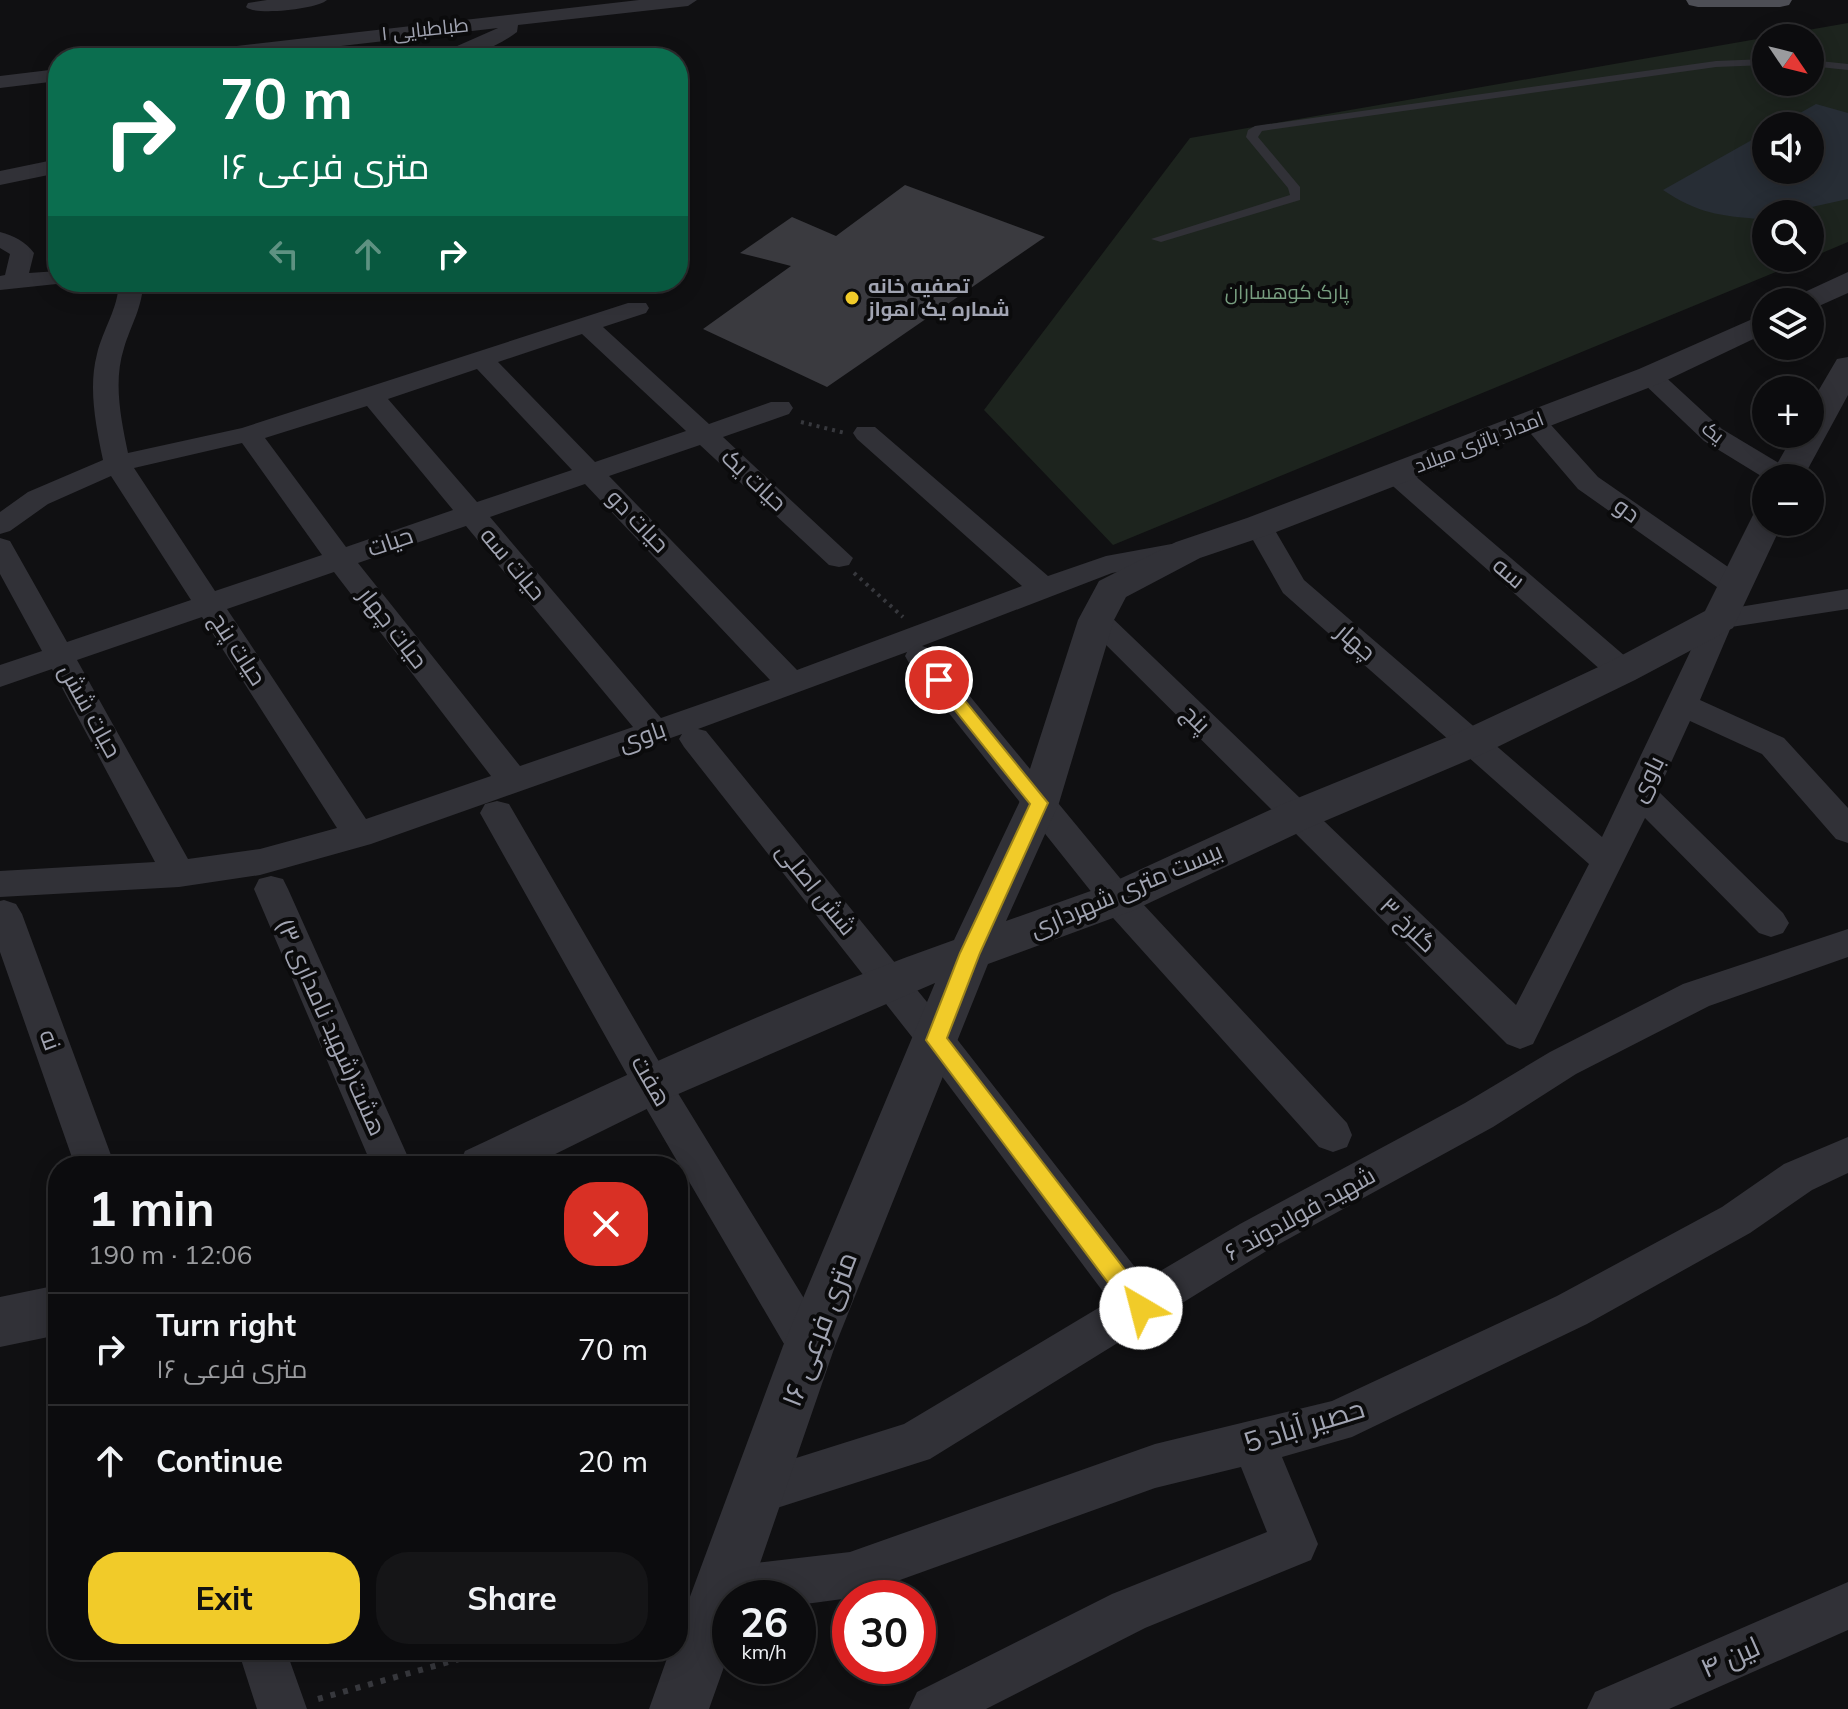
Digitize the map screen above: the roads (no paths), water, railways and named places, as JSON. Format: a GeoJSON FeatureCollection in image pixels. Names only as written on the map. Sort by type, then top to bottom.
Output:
{"type":"FeatureCollection","features":[{"type":"Feature","properties":{"kind":"main road"},"geometry":{"type":"LineString","coordinates":[[1698,0],[1780,0]]}},
{"type":"Feature","properties":{"kind":"street"},"geometry":{"type":"LineString","coordinates":[[255,7],[318,0]]}},
{"type":"Feature","properties":{"kind":"street","name":"طباطبایی ۱"},"geometry":{"type":"LineString","coordinates":[[255,48],[519,10],[688,0]]}},
{"type":"Feature","properties":{"kind":"street"},"geometry":{"type":"LineString","coordinates":[[471,48],[498,37],[519,10]]}},
{"type":"Feature","properties":{"kind":"street"},"geometry":{"type":"LineString","coordinates":[[0,82],[48,76]]}},
{"type":"Feature","properties":{"kind":"street"},"geometry":{"type":"LineString","coordinates":[[0,178],[48,168]]}},
{"type":"Feature","properties":{"kind":"street"},"geometry":{"type":"LineString","coordinates":[[0,239],[22,253],[8,282]]}},
{"type":"Feature","properties":{"kind":"street"},"geometry":{"type":"LineString","coordinates":[[8,282],[48,279]]}},
{"type":"Feature","properties":{"kind":"street"},"geometry":{"type":"LineString","coordinates":[[1824,293],[1848,281]]}},
{"type":"Feature","properties":{"kind":"street"},"geometry":{"type":"LineString","coordinates":[[117,464],[107,412],[108,359],[132,292]]}},
{"type":"Feature","properties":{"kind":"street"},"geometry":{"type":"LineString","coordinates":[[0,525],[38,498],[117,464],[249,434],[637,308]]}},
{"type":"Feature","properties":{"kind":"street"},"geometry":{"type":"LineString","coordinates":[[1824,312],[1848,309]]}},
{"type":"Feature","properties":{"kind":"street","name":"حیات یک"},"geometry":{"type":"LineString","coordinates":[[586,325],[839,558]]}},
{"type":"Feature","properties":{"kind":"street","name":"امداد باتری میلاد"},"geometry":{"type":"LineString","coordinates":[[1188,550],[1259,526],[1650,376],[1752,329]]}},
{"type":"Feature","properties":{"kind":"street","name":"حیات دو"},"geometry":{"type":"LineString","coordinates":[[482,360],[792,684]]}},
{"type":"Feature","properties":{"kind":"street","name":"یک"},"geometry":{"type":"LineString","coordinates":[[1650,376],[1713,435],[1762,464]]}},
{"type":"Feature","properties":{"kind":"street"},"geometry":{"type":"LineString","coordinates":[[1824,410],[1844,376]]}},
{"type":"Feature","properties":{"kind":"street","name":"حیات سه"},"geometry":{"type":"LineString","coordinates":[[372,396],[655,732]]}},
{"type":"Feature","properties":{"kind":"street","name":"حیات"},"geometry":{"type":"LineString","coordinates":[[0,676],[780,408]]}},
{"type":"Feature","properties":{"kind":"street","name":"دو"},"geometry":{"type":"LineString","coordinates":[[1533,421],[1588,483],[1727,602]]}},
{"type":"Feature","properties":{"kind":"street"},"geometry":{"type":"LineString","coordinates":[[866,433],[1044,589]]}},
{"type":"Feature","properties":{"kind":"street","name":"حیات چهار"},"geometry":{"type":"LineString","coordinates":[[249,434],[505,797]]}},
{"type":"Feature","properties":{"kind":"street","name":"حیات پنج"},"geometry":{"type":"LineString","coordinates":[[117,464],[359,835]]}},
{"type":"Feature","properties":{"kind":"street","name":"سه"},"geometry":{"type":"LineString","coordinates":[[1396,474],[1622,671]]}},
{"type":"Feature","properties":{"kind":"street","name":"چهار"},"geometry":{"type":"LineString","coordinates":[[1259,526],[1293,586],[1608,861]]}},
{"type":"Feature","properties":{"kind":"street","name":"باوی"},"geometry":{"type":"LineString","coordinates":[[1520,1033],[1683,705],[1759,536]]}},
{"type":"Feature","properties":{"kind":"street","name":"حیات شش"},"geometry":{"type":"LineString","coordinates":[[0,547],[179,874]]}},
{"type":"Feature","properties":{"kind":"street"},"geometry":{"type":"LineString","coordinates":[[1104,604],[1188,550]]}},
{"type":"Feature","properties":{"kind":"street","name":"باوی"},"geometry":{"type":"LineString","coordinates":[[2,899],[260,862],[505,797],[655,732],[792,684],[920,645],[1044,589],[1106,565],[1188,550]]}},
{"type":"Feature","properties":{"kind":"street"},"geometry":{"type":"LineString","coordinates":[[1727,602],[1848,599]]}},
{"type":"Feature","properties":{"kind":"street","name":"بیست متری شهرداری"},"geometry":{"type":"LineString","coordinates":[[503,1156],[652,1084],[890,981],[1117,899],[1298,815],[1471,743],[1622,671],[1727,602]]}},
{"type":"Feature","properties":{"kind":"street","name":"۱۶ متری فرعی"},"geometry":{"type":"LineString","coordinates":[[724,1580],[809,1346],[970,953],[1039,803],[1104,604]]}},
{"type":"Feature","properties":{"kind":"street","name":"پنج"},"geometry":{"type":"LineString","coordinates":[[1104,604],[1298,815]]}},
{"type":"Feature","properties":{"kind":"street"},"geometry":{"type":"LineString","coordinates":[[920,645],[1039,803],[1117,899],[1333,1135]]}},
{"type":"Feature","properties":{"kind":"street"},"geometry":{"type":"LineString","coordinates":[[1683,705],[1773,746],[1848,830]]}},
{"type":"Feature","properties":{"kind":"street","name":"شش اصلی"},"geometry":{"type":"LineString","coordinates":[[695,739],[890,981],[1141,1308]]}},
{"type":"Feature","properties":{"kind":"street"},"geometry":{"type":"LineString","coordinates":[[1640,793],[1771,923]]}},
{"type":"Feature","properties":{"kind":"street","name":"هفت"},"geometry":{"type":"LineString","coordinates":[[505,797],[652,1084],[809,1346]]}},
{"type":"Feature","properties":{"kind":"street","name":"گلرخ ۳"},"geometry":{"type":"LineString","coordinates":[[1298,815],[1520,1033]]}},
{"type":"Feature","properties":{"kind":"street","name":"هشت(شهید نامداری ۳)"},"geometry":{"type":"LineString","coordinates":[[271,889],[388,1156]]}},
{"type":"Feature","properties":{"kind":"street","name":"نه"},"geometry":{"type":"LineString","coordinates":[[2,899],[92,1156]]}},
{"type":"Feature","properties":{"kind":"street","name":"شهید فولادوند ۶"},"geometry":{"type":"LineString","coordinates":[[758,1491],[914,1443],[1254,1237],[1479,1115],[1563,1063],[1696,995],[1848,943]]}},
{"type":"Feature","properties":{"kind":"street","name":"حصیر آباد 5"},"geometry":{"type":"LineString","coordinates":[[809,1580],[850,1575],[1141,1471],[1336,1422],[1572,1310],[1736,1220],[1798,1177],[1848,1154]]}},
{"type":"Feature","properties":{"kind":"street"},"geometry":{"type":"LineString","coordinates":[[0,1322],[48,1312]]}},
{"type":"Feature","properties":{"kind":"street"},"geometry":{"type":"LineString","coordinates":[[934,1709],[1129,1611],[1295,1544],[1253,1442]]}},
{"type":"Feature","properties":{"kind":"street","name":"لین ۴"},"geometry":{"type":"LineString","coordinates":[[1612,1709],[1848,1606]]}},
{"type":"Feature","properties":{"kind":"street","name":"۱۶ متری فرعی"},"geometry":{"type":"LineString","coordinates":[[679,1709],[712,1614]]}},
{"type":"Feature","properties":{"kind":"street"},"geometry":{"type":"LineString","coordinates":[[268,1660],[297,1705]]}},
{"type":"Feature","properties":{"kind":"lane"},"geometry":{"type":"LineString","coordinates":[[1157,239],[1296,197],[1294,187],[1252,137],[1252,132],[1259,128],[1716,64],[1752,63]]}},
{"type":"Feature","properties":{"kind":"lane"},"geometry":{"type":"LineString","coordinates":[[1824,64],[1848,67]]}},
{"type":"Feature","properties":{"kind":"place","name":"تصفیه خانه شماره یک اهواز"},"geometry":{"type":"Point","coordinates":[852,298]}},
{"type":"Feature","properties":{"kind":"park label","name":"پارک کوهساران"},"geometry":{"type":"Point","coordinates":[1287,292]}}]}
